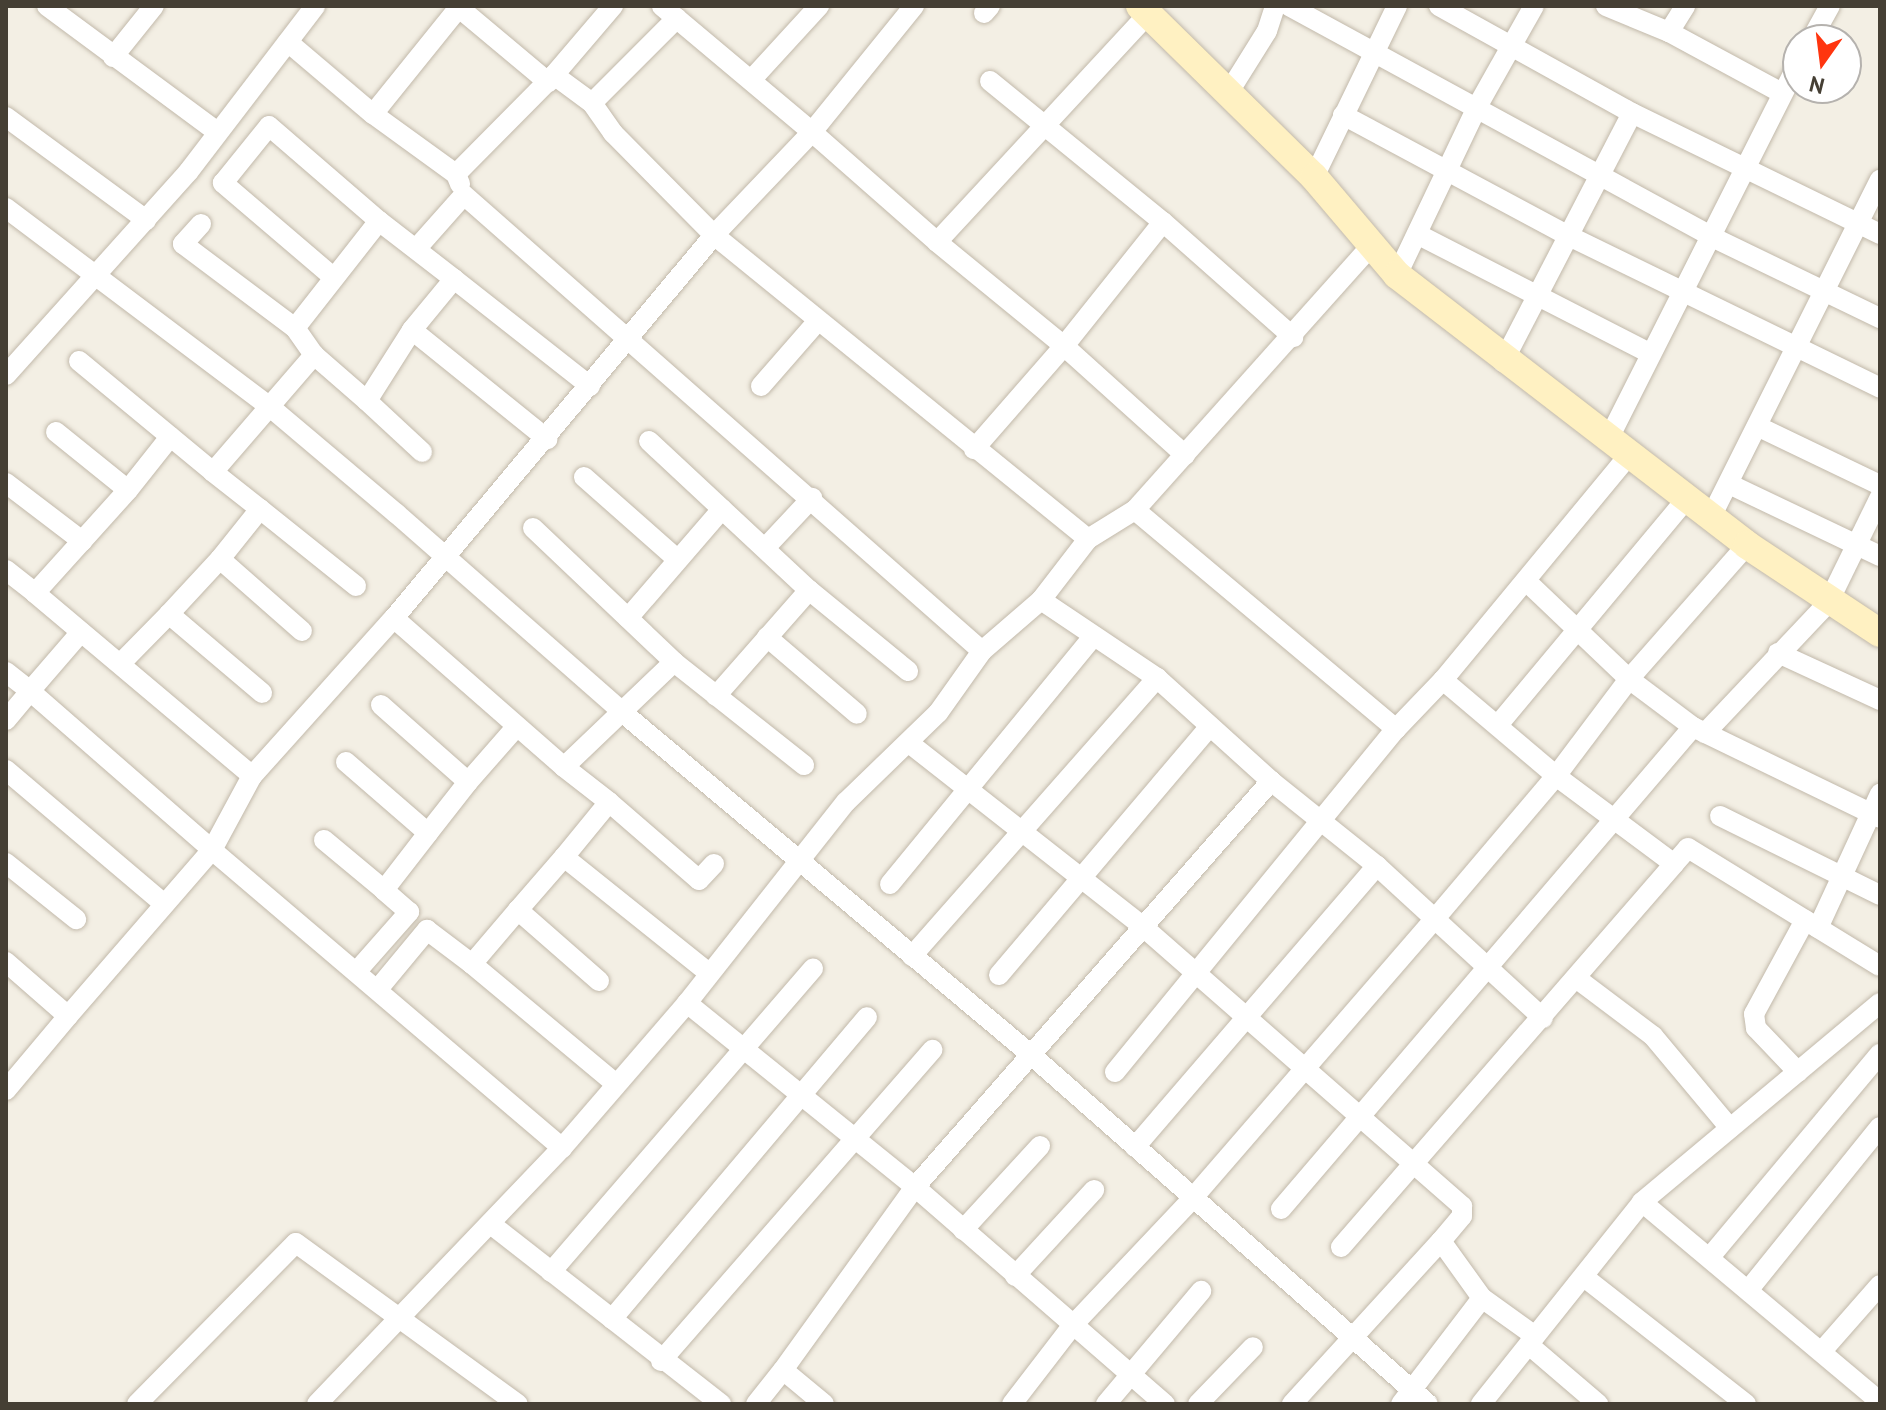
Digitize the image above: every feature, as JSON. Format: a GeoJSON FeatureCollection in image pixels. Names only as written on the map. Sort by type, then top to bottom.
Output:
{"type":"FeatureCollection","features":[{"type":"Feature","properties":{"kind":"main road"},"geometry":{"type":"LineString","coordinates":[[1144,10],[1227,95],[1314,177],[1370,247],[1397,275],[1503,362],[1620,445],[1747,545],[1828,603],[1880,633]]}},
{"type":"Feature","properties":{"kind":"street"},"geometry":{"type":"LineString","coordinates":[[47,6],[216,131]]}},
{"type":"Feature","properties":{"kind":"street"},"geometry":{"type":"LineString","coordinates":[[113,57],[154,6]]}},
{"type":"Feature","properties":{"kind":"street"},"geometry":{"type":"LineString","coordinates":[[6,375],[146,220],[315,6]]}},
{"type":"Feature","properties":{"kind":"street"},"geometry":{"type":"LineString","coordinates":[[373,114],[459,6],[551,79],[592,103],[613,133],[714,235],[816,323],[1088,539]]}},
{"type":"Feature","properties":{"kind":"street"},"geometry":{"type":"LineString","coordinates":[[456,174],[551,79],[613,6]]}},
{"type":"Feature","properties":{"kind":"street"},"geometry":{"type":"LineString","coordinates":[[753,78],[819,6]]}},
{"type":"Feature","properties":{"kind":"street"},"geometry":{"type":"LineString","coordinates":[[6,1090],[163,903],[212,850],[252,776],[447,560],[632,339],[714,235],[812,132],[914,6]]}},
{"type":"Feature","properties":{"kind":"street"},"geometry":{"type":"LineString","coordinates":[[1227,95],[1267,31],[1275,6]]}},
{"type":"Feature","properties":{"kind":"street"},"geometry":{"type":"LineString","coordinates":[[1289,6],[1710,236],[1880,318]]}},
{"type":"Feature","properties":{"kind":"street"},"geometry":{"type":"LineString","coordinates":[[1314,177],[1377,53],[1397,6]]}},
{"type":"Feature","properties":{"kind":"street"},"geometry":{"type":"LineString","coordinates":[[1439,6],[1513,50],[1632,113],[1880,234]]}},
{"type":"Feature","properties":{"kind":"street"},"geometry":{"type":"LineString","coordinates":[[1397,275],[1477,107],[1513,50],[1534,6]]}},
{"type":"Feature","properties":{"kind":"street"},"geometry":{"type":"LineString","coordinates":[[1115,1072],[1396,729],[1443,680],[1526,581],[1620,445],[1651,354],[1782,93],[1669,32],[1606,6]]}},
{"type":"Feature","properties":{"kind":"street"},"geometry":{"type":"LineString","coordinates":[[1669,32],[1685,6]]}},
{"type":"Feature","properties":{"kind":"street"},"geometry":{"type":"LineString","coordinates":[[1820,24],[1830,6]]}},
{"type":"Feature","properties":{"kind":"street"},"geometry":{"type":"LineString","coordinates":[[937,242],[1043,128],[1144,10]]}},
{"type":"Feature","properties":{"kind":"street"},"geometry":{"type":"LineString","coordinates":[[592,103],[670,12],[753,78],[937,242],[1064,346],[1185,455]]}},
{"type":"Feature","properties":{"kind":"street"},"geometry":{"type":"LineString","coordinates":[[288,42],[373,114],[456,174],[464,195],[632,339],[982,651]]}},
{"type":"Feature","properties":{"kind":"street"},"geometry":{"type":"LineString","coordinates":[[990,81],[1043,128],[1163,222],[1293,337]]}},
{"type":"Feature","properties":{"kind":"street"},"geometry":{"type":"LineString","coordinates":[[1503,362],[1571,237],[1632,113]]}},
{"type":"Feature","properties":{"kind":"street"},"geometry":{"type":"LineString","coordinates":[[1343,115],[1571,237],[1880,388]]}},
{"type":"Feature","properties":{"kind":"street"},"geometry":{"type":"LineString","coordinates":[[6,117],[146,220]]}},
{"type":"Feature","properties":{"kind":"street"},"geometry":{"type":"LineString","coordinates":[[333,277],[223,183],[269,126],[379,221],[590,386]]}},
{"type":"Feature","properties":{"kind":"street"},"geometry":{"type":"LineString","coordinates":[[1712,515],[1759,427],[1795,345],[1880,180]]}},
{"type":"Feature","properties":{"kind":"street"},"geometry":{"type":"LineString","coordinates":[[416,249],[464,195]]}},
{"type":"Feature","properties":{"kind":"street"},"geometry":{"type":"LineString","coordinates":[[6,208],[269,406],[622,712],[800,857],[1029,1053],[1351,1338],[1414,1399],[1482,1298]]}},
{"type":"Feature","properties":{"kind":"street"},"geometry":{"type":"LineString","coordinates":[[295,328],[379,221]]}},
{"type":"Feature","properties":{"kind":"street"},"geometry":{"type":"LineString","coordinates":[[974,449],[1064,346],[1163,222]]}},
{"type":"Feature","properties":{"kind":"street"},"geometry":{"type":"LineString","coordinates":[[201,224],[183,244],[295,328],[314,355],[422,452]]}},
{"type":"Feature","properties":{"kind":"street"},"geometry":{"type":"LineString","coordinates":[[1417,234],[1651,354]]}},
{"type":"Feature","properties":{"kind":"street"},"geometry":{"type":"LineString","coordinates":[[317,1404],[492,1225],[562,1148],[687,1003],[846,802],[909,743],[982,651],[1041,600],[1088,539],[1135,510],[1293,337],[1370,247]]}},
{"type":"Feature","properties":{"kind":"street"},"geometry":{"type":"LineString","coordinates":[[367,401],[412,330],[454,279]]}},
{"type":"Feature","properties":{"kind":"street"},"geometry":{"type":"LineString","coordinates":[[761,386],[816,323]]}},
{"type":"Feature","properties":{"kind":"street"},"geometry":{"type":"LineString","coordinates":[[412,330],[547,439]]}},
{"type":"Feature","properties":{"kind":"street"},"geometry":{"type":"LineString","coordinates":[[213,472],[314,355]]}},
{"type":"Feature","properties":{"kind":"street"},"geometry":{"type":"LineString","coordinates":[[79,361],[356,586]]}},
{"type":"Feature","properties":{"kind":"street"},"geometry":{"type":"LineString","coordinates":[[1759,427],[1880,485]]}},
{"type":"Feature","properties":{"kind":"street"},"geometry":{"type":"LineString","coordinates":[[56,432],[128,490]]}},
{"type":"Feature","properties":{"kind":"street"},"geometry":{"type":"LineString","coordinates":[[35,593],[128,490],[170,437]]}},
{"type":"Feature","properties":{"kind":"street"},"geometry":{"type":"LineString","coordinates":[[649,441],[809,590],[908,671]]}},
{"type":"Feature","properties":{"kind":"street"},"geometry":{"type":"LineString","coordinates":[[584,477],[678,560]]}},
{"type":"Feature","properties":{"kind":"street"},"geometry":{"type":"LineString","coordinates":[[6,483],[82,541]]}},
{"type":"Feature","properties":{"kind":"street"},"geometry":{"type":"LineString","coordinates":[[1729,484],[1880,556]]}},
{"type":"Feature","properties":{"kind":"street"},"geometry":{"type":"LineString","coordinates":[[1498,725],[1688,497]]}},
{"type":"Feature","properties":{"kind":"street"},"geometry":{"type":"LineString","coordinates":[[1281,1209],[1488,968],[1699,730],[1828,603],[1880,497]]}},
{"type":"Feature","properties":{"kind":"street"},"geometry":{"type":"LineString","coordinates":[[765,548],[812,498]]}},
{"type":"Feature","properties":{"kind":"street"},"geometry":{"type":"LineString","coordinates":[[122,662],[220,559],[260,509]]}},
{"type":"Feature","properties":{"kind":"street"},"geometry":{"type":"LineString","coordinates":[[628,618],[722,509]]}},
{"type":"Feature","properties":{"kind":"street"},"geometry":{"type":"LineString","coordinates":[[1135,510],[1396,729]]}},
{"type":"Feature","properties":{"kind":"street"},"geometry":{"type":"LineString","coordinates":[[533,528],[674,662],[804,765]]}},
{"type":"Feature","properties":{"kind":"street"},"geometry":{"type":"LineString","coordinates":[[1012,1404],[1072,1326],[1192,1199],[1433,921],[1556,776],[1629,679],[1747,545]]}},
{"type":"Feature","properties":{"kind":"street"},"geometry":{"type":"LineString","coordinates":[[220,559],[302,631]]}},
{"type":"Feature","properties":{"kind":"street"},"geometry":{"type":"LineString","coordinates":[[6,570],[122,662],[252,776]]}},
{"type":"Feature","properties":{"kind":"street"},"geometry":{"type":"LineString","coordinates":[[1526,581],[1629,679],[1699,730],[1876,816]]}},
{"type":"Feature","properties":{"kind":"street"},"geometry":{"type":"LineString","coordinates":[[716,696],[809,590]]}},
{"type":"Feature","properties":{"kind":"street"},"geometry":{"type":"LineString","coordinates":[[1041,600],[1157,678],[1321,824],[1377,866],[1433,921],[1543,1018]]}},
{"type":"Feature","properties":{"kind":"street"},"geometry":{"type":"LineString","coordinates":[[169,614],[262,693]]}},
{"type":"Feature","properties":{"kind":"street"},"geometry":{"type":"LineString","coordinates":[[394,618],[699,880],[714,864]]}},
{"type":"Feature","properties":{"kind":"street"},"geometry":{"type":"LineString","coordinates":[[6,720],[81,632]]}},
{"type":"Feature","properties":{"kind":"street"},"geometry":{"type":"LineString","coordinates":[[890,884],[1094,636]]}},
{"type":"Feature","properties":{"kind":"street"},"geometry":{"type":"LineString","coordinates":[[767,637],[857,714]]}},
{"type":"Feature","properties":{"kind":"street"},"geometry":{"type":"LineString","coordinates":[[1778,653],[1880,700]]}},
{"type":"Feature","properties":{"kind":"street"},"geometry":{"type":"LineString","coordinates":[[564,767],[674,662]]}},
{"type":"Feature","properties":{"kind":"street"},"geometry":{"type":"LineString","coordinates":[[6,672],[562,1148]]}},
{"type":"Feature","properties":{"kind":"street"},"geometry":{"type":"LineString","coordinates":[[912,956],[1026,831],[1157,678]]}},
{"type":"Feature","properties":{"kind":"street"},"geometry":{"type":"LineString","coordinates":[[1443,680],[1556,776],[1674,864]]}},
{"type":"Feature","properties":{"kind":"street"},"geometry":{"type":"LineString","coordinates":[[381,705],[468,782]]}},
{"type":"Feature","properties":{"kind":"street"},"geometry":{"type":"LineString","coordinates":[[384,890],[468,782],[517,726]]}},
{"type":"Feature","properties":{"kind":"street"},"geometry":{"type":"LineString","coordinates":[[999,975],[1210,726]]}},
{"type":"Feature","properties":{"kind":"street"},"geometry":{"type":"LineString","coordinates":[[909,743],[1026,831],[1141,925],[1464,1210],[1441,1241],[1292,1404]]}},
{"type":"Feature","properties":{"kind":"street"},"geometry":{"type":"LineString","coordinates":[[346,762],[428,833]]}},
{"type":"Feature","properties":{"kind":"street"},"geometry":{"type":"LineString","coordinates":[[6,770],[163,903]]}},
{"type":"Feature","properties":{"kind":"street"},"geometry":{"type":"LineString","coordinates":[[756,1404],[915,1187],[1141,925],[1271,781]]}},
{"type":"Feature","properties":{"kind":"street"},"geometry":{"type":"LineString","coordinates":[[1798,1072],[1762,1036],[1754,1014],[1842,877],[1876,816],[1880,794]]}},
{"type":"Feature","properties":{"kind":"street"},"geometry":{"type":"LineString","coordinates":[[472,964],[609,802]]}},
{"type":"Feature","properties":{"kind":"street"},"geometry":{"type":"LineString","coordinates":[[1720,816],[1880,895]]}},
{"type":"Feature","properties":{"kind":"street"},"geometry":{"type":"LineString","coordinates":[[324,840],[409,912],[357,971]]}},
{"type":"Feature","properties":{"kind":"street"},"geometry":{"type":"LineString","coordinates":[[1341,1247],[1688,848],[1880,966]]}},
{"type":"Feature","properties":{"kind":"street"},"geometry":{"type":"LineString","coordinates":[[564,857],[709,973]]}},
{"type":"Feature","properties":{"kind":"street"},"geometry":{"type":"LineString","coordinates":[[6,863],[76,919]]}},
{"type":"Feature","properties":{"kind":"street"},"geometry":{"type":"LineString","coordinates":[[1135,1147],[1377,866]]}},
{"type":"Feature","properties":{"kind":"street"},"geometry":{"type":"LineString","coordinates":[[518,910],[599,981]]}},
{"type":"Feature","properties":{"kind":"street"},"geometry":{"type":"LineString","coordinates":[[378,989],[427,930],[616,1084]]}},
{"type":"Feature","properties":{"kind":"street"},"geometry":{"type":"LineString","coordinates":[[6,962],[68,1016]]}},
{"type":"Feature","properties":{"kind":"street"},"geometry":{"type":"LineString","coordinates":[[551,1272],[813,969]]}},
{"type":"Feature","properties":{"kind":"street"},"geometry":{"type":"LineString","coordinates":[[1576,978],[1653,1036],[1730,1128]]}},
{"type":"Feature","properties":{"kind":"street"},"geometry":{"type":"LineString","coordinates":[[687,1003],[747,1047],[915,1187],[1165,1404]]}},
{"type":"Feature","properties":{"kind":"street"},"geometry":{"type":"LineString","coordinates":[[1481,1404],[1642,1202],[1880,1003]]}},
{"type":"Feature","properties":{"kind":"street"},"geometry":{"type":"LineString","coordinates":[[612,1319],[867,1017]]}},
{"type":"Feature","properties":{"kind":"street"},"geometry":{"type":"LineString","coordinates":[[661,1361],[932,1050]]}},
{"type":"Feature","properties":{"kind":"street"},"geometry":{"type":"LineString","coordinates":[[1710,1257],[1880,1054]]}},
{"type":"Feature","properties":{"kind":"street"},"geometry":{"type":"LineString","coordinates":[[1750,1288],[1880,1127]]}},
{"type":"Feature","properties":{"kind":"street"},"geometry":{"type":"LineString","coordinates":[[963,1230],[1040,1146]]}},
{"type":"Feature","properties":{"kind":"street"},"geometry":{"type":"LineString","coordinates":[[1015,1276],[1094,1190]]}},
{"type":"Feature","properties":{"kind":"street"},"geometry":{"type":"LineString","coordinates":[[1642,1202],[1750,1288],[1880,1402]]}},
{"type":"Feature","properties":{"kind":"street"},"geometry":{"type":"LineString","coordinates":[[492,1225],[661,1361],[721,1404]]}},
{"type":"Feature","properties":{"kind":"street"},"geometry":{"type":"LineString","coordinates":[[1441,1241],[1482,1298],[1598,1404]]}},
{"type":"Feature","properties":{"kind":"street"},"geometry":{"type":"LineString","coordinates":[[137,1404],[292,1243],[302,1245],[513,1403]]}},
{"type":"Feature","properties":{"kind":"street"},"geometry":{"type":"LineString","coordinates":[[1584,1277],[1746,1404]]}},
{"type":"Feature","properties":{"kind":"street"},"geometry":{"type":"LineString","coordinates":[[1822,1351],[1880,1285]]}},
{"type":"Feature","properties":{"kind":"street"},"geometry":{"type":"LineString","coordinates":[[1106,1404],[1201,1291]]}},
{"type":"Feature","properties":{"kind":"street"},"geometry":{"type":"LineString","coordinates":[[1198,1404],[1253,1347]]}},
{"type":"Feature","properties":{"kind":"street"},"geometry":{"type":"LineString","coordinates":[[783,1370],[824,1404]]}}]}
